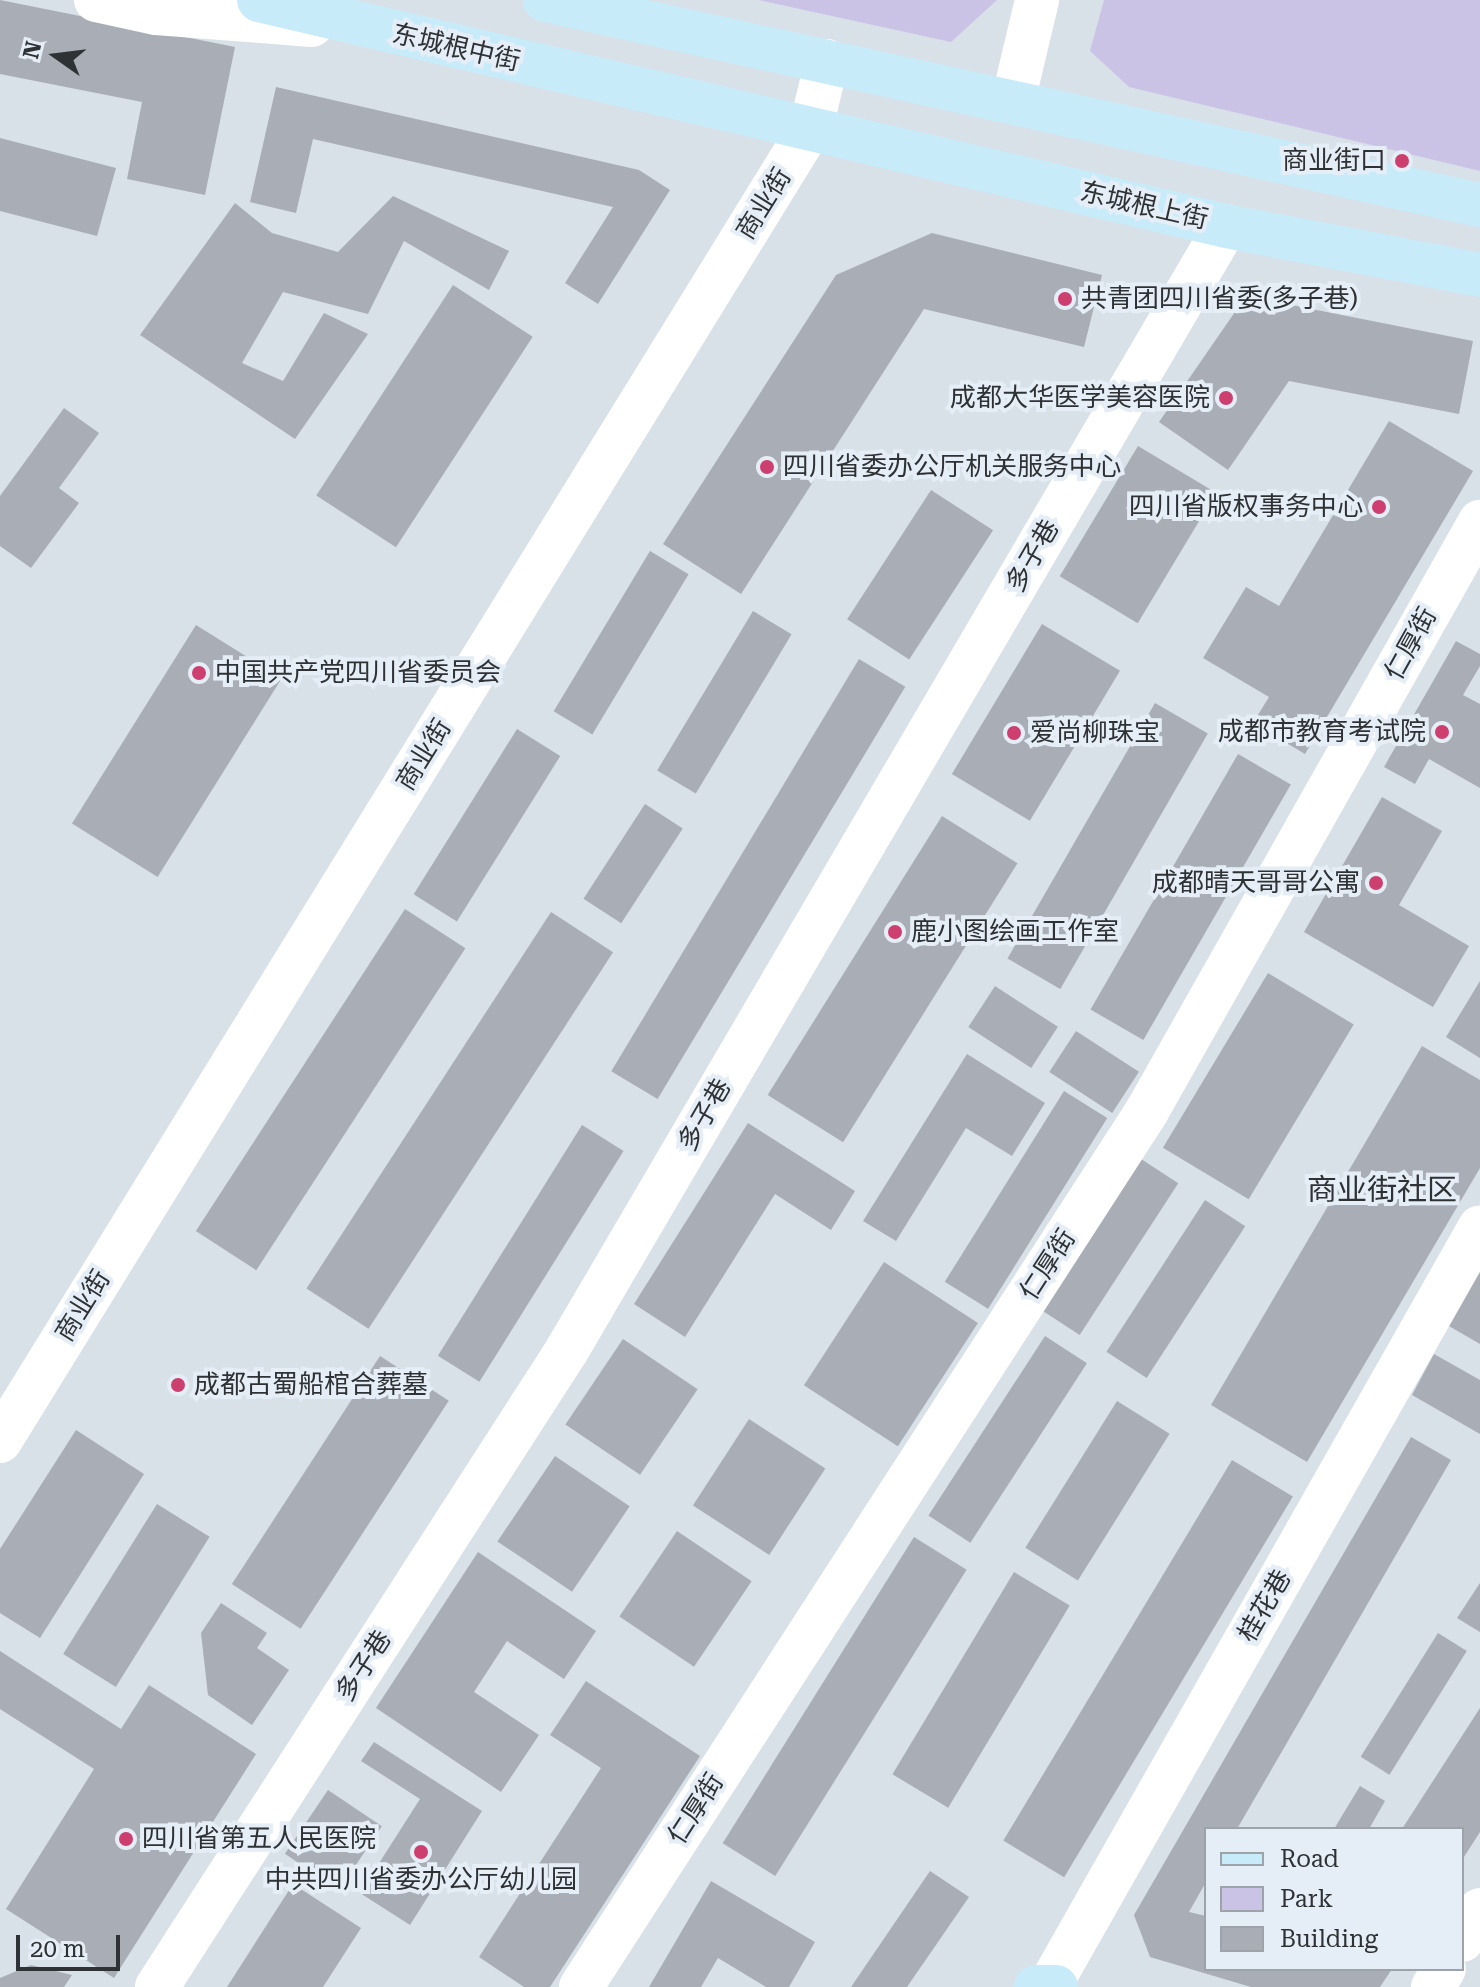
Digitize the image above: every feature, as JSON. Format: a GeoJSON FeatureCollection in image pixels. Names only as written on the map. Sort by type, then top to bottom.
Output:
{"type":"FeatureCollection","features":[{"type":"Feature","properties":{"kind":"main road"},"geometry":{"type":"LineString","coordinates":[[259,0],[378,30]]}},
{"type":"Feature","properties":{"kind":"main road"},"geometry":{"type":"LineString","coordinates":[[545,0],[1480,205]]}},
{"type":"Feature","properties":{"kind":"main road","name":"东城根中街"},"geometry":{"type":"LineString","coordinates":[[378,30],[811,127]]}},
{"type":"Feature","properties":{"kind":"main road","name":"东城根上街"},"geometry":{"type":"LineString","coordinates":[[811,127],[1226,226],[1480,275]]}},
{"type":"Feature","properties":{"kind":"street","name":"东城根中街"},"geometry":{"type":"LineString","coordinates":[[96,0],[156,13],[378,30]]}},
{"type":"Feature","properties":{"kind":"street"},"geometry":{"type":"LineString","coordinates":[[1013,101],[1037,0]]}},
{"type":"Feature","properties":{"kind":"street","name":"商业街"},"geometry":{"type":"LineString","coordinates":[[0,1441],[811,127],[827,61]]}},
{"type":"Feature","properties":{"kind":"street","name":"多子巷"},"geometry":{"type":"LineString","coordinates":[[157,1987],[567,1350],[1226,226]]}},
{"type":"Feature","properties":{"kind":"street","name":"仁厚街"},"geometry":{"type":"LineString","coordinates":[[581,1987],[1147,1111],[1480,522]]}},
{"type":"Feature","properties":{"kind":"street","name":"桂花巷"},"geometry":{"type":"LineString","coordinates":[[1047,1986],[1480,1227]]}},
{"type":"Feature","properties":{"kind":"street"},"geometry":{"type":"LineString","coordinates":[[1464,1937],[1480,1910]]}},
{"type":"Feature","properties":{"kind":"green space"},"geometry":{"type":"Polygon","coordinates":[[[759,0],[997,0],[951,42],[759,0]]]}},
{"type":"Feature","properties":{"kind":"green space"},"geometry":{"type":"Polygon","coordinates":[[[1104,0],[1480,0],[1480,171],[1129,87],[1090,51],[1104,0]]]}},
{"type":"Feature","properties":{"kind":"building"},"geometry":{"type":"Polygon","coordinates":[[[0,0],[235,47],[205,195],[127,179],[142,102],[0,74],[0,0]]]}},
{"type":"Feature","properties":{"kind":"building"},"geometry":{"type":"Polygon","coordinates":[[[276,87],[639,170],[670,190],[598,304],[565,283],[613,207],[313,139],[296,213],[250,202],[276,87]]]}},
{"type":"Feature","properties":{"kind":"building"},"geometry":{"type":"Polygon","coordinates":[[[0,138],[116,168],[97,236],[0,211],[0,138]]]}},
{"type":"Feature","properties":{"kind":"building"},"geometry":{"type":"Polygon","coordinates":[[[393,196],[509,251],[489,290],[404,241],[368,314],[283,292],[242,363],[283,381],[324,313],[368,334],[295,439],[140,335],[235,203],[272,233],[338,252],[393,196]]]}},
{"type":"Feature","properties":{"kind":"building"},"geometry":{"type":"Polygon","coordinates":[[[932,233],[1102,275],[1084,347],[924,309],[741,594],[663,544],[836,275],[932,233]]]}},
{"type":"Feature","properties":{"kind":"building"},"geometry":{"type":"Polygon","coordinates":[[[453,285],[533,337],[396,547],[316,496],[453,285]]]}},
{"type":"Feature","properties":{"kind":"building","name":"成都大华医学美容医院"},"geometry":{"type":"Polygon","coordinates":[[[1246,296],[1473,341],[1459,414],[1289,381],[1228,470],[1159,422],[1246,296]]]}},
{"type":"Feature","properties":{"kind":"building"},"geometry":{"type":"Polygon","coordinates":[[[64,408],[99,433],[59,488],[79,503],[31,568],[0,546],[0,496],[64,408]]]}},
{"type":"Feature","properties":{"kind":"building"},"geometry":{"type":"Polygon","coordinates":[[[1389,421],[1473,471],[1305,754],[1253,723],[1269,697],[1203,658],[1246,587],[1279,606],[1389,421]]]}},
{"type":"Feature","properties":{"kind":"building"},"geometry":{"type":"Polygon","coordinates":[[[1138,446],[1216,493],[1138,623],[1060,576],[1138,446]]]}},
{"type":"Feature","properties":{"kind":"building"},"geometry":{"type":"Polygon","coordinates":[[[931,490],[993,530],[909,659],[847,619],[931,490]]]}},
{"type":"Feature","properties":{"kind":"building"},"geometry":{"type":"Polygon","coordinates":[[[650,551],[689,574],[592,734],[554,711],[650,551]]]}},
{"type":"Feature","properties":{"kind":"building"},"geometry":{"type":"Polygon","coordinates":[[[753,611],[792,634],[696,794],[657,770],[753,611]]]}},
{"type":"Feature","properties":{"kind":"building"},"geometry":{"type":"Polygon","coordinates":[[[1042,624],[1120,671],[1030,821],[952,774],[1042,624]]]}},
{"type":"Feature","properties":{"kind":"building"},"geometry":{"type":"Polygon","coordinates":[[[196,625],[282,679],[158,877],[72,823],[196,625]]]}},
{"type":"Feature","properties":{"kind":"building","name":"成都市教育考试院"},"geometry":{"type":"Polygon","coordinates":[[[1456,641],[1480,654],[1480,666],[1463,695],[1480,704],[1480,788],[1429,759],[1415,784],[1384,767],[1456,641]]]}},
{"type":"Feature","properties":{"kind":"building"},"geometry":{"type":"Polygon","coordinates":[[[859,659],[905,687],[658,1099],[611,1071],[859,659]]]}},
{"type":"Feature","properties":{"kind":"building"},"geometry":{"type":"Polygon","coordinates":[[[1155,703],[1208,733],[1060,989],[1008,958],[1155,703]]]}},
{"type":"Feature","properties":{"kind":"building"},"geometry":{"type":"Polygon","coordinates":[[[517,729],[560,756],[457,921],[414,894],[517,729]]]}},
{"type":"Feature","properties":{"kind":"building"},"geometry":{"type":"Polygon","coordinates":[[[1238,754],[1291,785],[1143,1040],[1090,1009],[1238,754]]]}},
{"type":"Feature","properties":{"kind":"building"},"geometry":{"type":"Polygon","coordinates":[[[1382,797],[1442,831],[1399,905],[1469,946],[1433,1007],[1304,932],[1382,797]]]}},
{"type":"Feature","properties":{"kind":"building"},"geometry":{"type":"Polygon","coordinates":[[[645,804],[683,829],[621,923],[583,899],[645,804]]]}},
{"type":"Feature","properties":{"kind":"building"},"geometry":{"type":"Polygon","coordinates":[[[942,816],[1017,863],[843,1142],[768,1095],[942,816]]]}},
{"type":"Feature","properties":{"kind":"building"},"geometry":{"type":"Polygon","coordinates":[[[405,909],[465,948],[256,1270],[196,1231],[405,909]]]}},
{"type":"Feature","properties":{"kind":"building"},"geometry":{"type":"Polygon","coordinates":[[[551,912],[613,952],[369,1329],[306,1289],[551,912]]]}},
{"type":"Feature","properties":{"kind":"building"},"geometry":{"type":"Polygon","coordinates":[[[1268,973],[1354,1025],[1249,1199],[1163,1148],[1268,973]]]}},
{"type":"Feature","properties":{"kind":"building"},"geometry":{"type":"Polygon","coordinates":[[[1480,981],[1480,1058],[1446,1037],[1480,981]]]}},
{"type":"Feature","properties":{"kind":"building"},"geometry":{"type":"Polygon","coordinates":[[[995,986],[1058,1027],[1031,1068],[968,1027],[995,986]]]}},
{"type":"Feature","properties":{"kind":"building"},"geometry":{"type":"Polygon","coordinates":[[[1076,1031],[1139,1072],[1112,1113],[1049,1072],[1076,1031]]]}},
{"type":"Feature","properties":{"kind":"building"},"geometry":{"type":"Polygon","coordinates":[[[1422,1046],[1480,1080],[1480,1168],[1307,1462],[1211,1405],[1422,1046]]]}},
{"type":"Feature","properties":{"kind":"building"},"geometry":{"type":"Polygon","coordinates":[[[967,1054],[1045,1103],[1012,1156],[966,1128],[896,1241],[863,1221],[967,1054]]]}},
{"type":"Feature","properties":{"kind":"building"},"geometry":{"type":"Polygon","coordinates":[[[1064,1091],[1107,1118],[988,1309],[945,1282],[1064,1091]]]}},
{"type":"Feature","properties":{"kind":"building"},"geometry":{"type":"Polygon","coordinates":[[[748,1123],[855,1191],[831,1230],[775,1194],[685,1337],[634,1304],[748,1123]]]}},
{"type":"Feature","properties":{"kind":"building"},"geometry":{"type":"Polygon","coordinates":[[[582,1125],[624,1151],[479,1382],[438,1356],[582,1125]]]}},
{"type":"Feature","properties":{"kind":"building"},"geometry":{"type":"Polygon","coordinates":[[[1138,1157],[1178,1183],[1080,1335],[1039,1309],[1138,1157]]]}},
{"type":"Feature","properties":{"kind":"building"},"geometry":{"type":"Polygon","coordinates":[[[1205,1200],[1245,1226],[1147,1378],[1106,1352],[1205,1200]]]}},
{"type":"Feature","properties":{"kind":"building"},"geometry":{"type":"Polygon","coordinates":[[[1480,1257],[1480,1344],[1442,1322],[1480,1257]]]}},
{"type":"Feature","properties":{"kind":"building"},"geometry":{"type":"Polygon","coordinates":[[[884,1262],[978,1323],[898,1446],[804,1385],[884,1262]]]}},
{"type":"Feature","properties":{"kind":"building"},"geometry":{"type":"Polygon","coordinates":[[[1045,1336],[1087,1363],[970,1543],[928,1515],[1045,1336]]]}},
{"type":"Feature","properties":{"kind":"building"},"geometry":{"type":"Polygon","coordinates":[[[623,1339],[698,1389],[640,1475],[565,1424],[623,1339]]]}},
{"type":"Feature","properties":{"kind":"building"},"geometry":{"type":"Polygon","coordinates":[[[1434,1354],[1480,1380],[1480,1434],[1412,1395],[1434,1354]]]}},
{"type":"Feature","properties":{"kind":"building"},"geometry":{"type":"Polygon","coordinates":[[[380,1356],[449,1401],[301,1629],[232,1584],[380,1356]]]}},
{"type":"Feature","properties":{"kind":"building"},"geometry":{"type":"Polygon","coordinates":[[[1117,1401],[1170,1434],[1078,1581],[1025,1548],[1117,1401]]]}},
{"type":"Feature","properties":{"kind":"building"},"geometry":{"type":"Polygon","coordinates":[[[749,1419],[825,1469],[769,1555],[693,1505],[749,1419]]]}},
{"type":"Feature","properties":{"kind":"building"},"geometry":{"type":"Polygon","coordinates":[[[76,1430],[144,1474],[40,1638],[0,1613],[0,1549],[76,1430]]]}},
{"type":"Feature","properties":{"kind":"building"},"geometry":{"type":"Polygon","coordinates":[[[1411,1437],[1451,1460],[1238,1827],[1204,1827],[1204,1886],[1189,1912],[1204,1916],[1204,1971],[1391,1971],[1380,1987],[1251,1987],[1150,1957],[1134,1915],[1411,1437]]]}},
{"type":"Feature","properties":{"kind":"building"},"geometry":{"type":"Polygon","coordinates":[[[555,1456],[630,1506],[572,1592],[497,1541],[555,1456]]]}},
{"type":"Feature","properties":{"kind":"building"},"geometry":{"type":"Polygon","coordinates":[[[1232,1460],[1293,1497],[1064,1877],[1003,1841],[1232,1460]]]}},
{"type":"Feature","properties":{"kind":"building"},"geometry":{"type":"Polygon","coordinates":[[[157,1504],[210,1537],[116,1687],[63,1654],[157,1504]]]}},
{"type":"Feature","properties":{"kind":"building"},"geometry":{"type":"Polygon","coordinates":[[[677,1531],[752,1581],[694,1667],[619,1616],[677,1531]]]}},
{"type":"Feature","properties":{"kind":"building"},"geometry":{"type":"Polygon","coordinates":[[[914,1537],[967,1570],[775,1876],[723,1843],[914,1537]]]}},
{"type":"Feature","properties":{"kind":"building"},"geometry":{"type":"Polygon","coordinates":[[[478,1552],[596,1631],[564,1679],[507,1641],[474,1692],[539,1735],[501,1792],[376,1708],[478,1552]]]}},
{"type":"Feature","properties":{"kind":"building"},"geometry":{"type":"Polygon","coordinates":[[[1014,1572],[1070,1605],[948,1808],[892,1774],[1014,1572]]]}},
{"type":"Feature","properties":{"kind":"building"},"geometry":{"type":"Polygon","coordinates":[[[1480,1583],[1480,1632],[1457,1618],[1480,1583]]]}},
{"type":"Feature","properties":{"kind":"building"},"geometry":{"type":"Polygon","coordinates":[[[221,1603],[267,1633],[257,1648],[289,1670],[252,1725],[208,1695],[201,1633],[221,1603]]]}},
{"type":"Feature","properties":{"kind":"building"},"geometry":{"type":"Polygon","coordinates":[[[1438,1633],[1467,1651],[1389,1775],[1361,1757],[1438,1633]]]}},
{"type":"Feature","properties":{"kind":"building","name":"四川省第五人民医院"},"geometry":{"type":"Polygon","coordinates":[[[0,1651],[121,1729],[149,1685],[256,1754],[114,1978],[6,1909],[94,1769],[0,1709],[0,1651]]]}},
{"type":"Feature","properties":{"kind":"building"},"geometry":{"type":"Polygon","coordinates":[[[586,1681],[700,1756],[550,1987],[524,1987],[479,1957],[601,1768],[550,1735],[586,1681]]]}},
{"type":"Feature","properties":{"kind":"building"},"geometry":{"type":"Polygon","coordinates":[[[1480,1708],[1480,1832],[1464,1857],[1464,1827],[1403,1827],[1480,1708]]]}},
{"type":"Feature","properties":{"kind":"building","name":"中共四川省委办公厅幼儿园"},"geometry":{"type":"Polygon","coordinates":[[[374,1742],[482,1811],[410,1925],[360,1893],[420,1799],[361,1761],[374,1742]]]}},
{"type":"Feature","properties":{"kind":"building"},"geometry":{"type":"Polygon","coordinates":[[[1360,1786],[1385,1801],[1370,1827],[1335,1827],[1360,1786]]]}},
{"type":"Feature","properties":{"kind":"building"},"geometry":{"type":"Polygon","coordinates":[[[328,1790],[382,1826],[339,1890],[285,1854],[328,1790]]]}},
{"type":"Feature","properties":{"kind":"building"},"geometry":{"type":"Polygon","coordinates":[[[930,1871],[969,1897],[907,1987],[851,1987],[930,1871]]]}},
{"type":"Feature","properties":{"kind":"building"},"geometry":{"type":"Polygon","coordinates":[[[711,1881],[815,1942],[789,1987],[766,1987],[718,1958],[701,1987],[649,1987],[711,1881]]]}},
{"type":"Feature","properties":{"kind":"building"},"geometry":{"type":"Polygon","coordinates":[[[293,1884],[361,1928],[323,1987],[227,1987],[293,1884]]]}},
{"type":"Feature","properties":{"kind":"building"},"geometry":{"type":"Polygon","coordinates":[[[31,1965],[72,1975],[64,1987],[0,1987],[0,1978],[31,1965]]]}},
{"type":"Feature","properties":{"kind":"place","name":"商业街口"},"geometry":{"type":"Point","coordinates":[1402,161]}},
{"type":"Feature","properties":{"kind":"place","name":"共青团四川省委(多子巷)"},"geometry":{"type":"Point","coordinates":[1065,299]}},
{"type":"Feature","properties":{"kind":"place","name":"成都大华医学美容医院"},"geometry":{"type":"Point","coordinates":[1226,398]}},
{"type":"Feature","properties":{"kind":"place","name":"四川省委办公厅机关服务中心"},"geometry":{"type":"Point","coordinates":[767,467]}},
{"type":"Feature","properties":{"kind":"place","name":"四川省版权事务中心"},"geometry":{"type":"Point","coordinates":[1379,507]}},
{"type":"Feature","properties":{"kind":"place","name":"中国共产党四川省委员会"},"geometry":{"type":"Point","coordinates":[199,673]}},
{"type":"Feature","properties":{"kind":"place","name":"成都市教育考试院"},"geometry":{"type":"Point","coordinates":[1442,732]}},
{"type":"Feature","properties":{"kind":"place","name":"爱尚柳珠宝"},"geometry":{"type":"Point","coordinates":[1014,733]}},
{"type":"Feature","properties":{"kind":"place","name":"成都晴天哥哥公寓"},"geometry":{"type":"Point","coordinates":[1376,883]}},
{"type":"Feature","properties":{"kind":"place","name":"鹿小图绘画工作室"},"geometry":{"type":"Point","coordinates":[895,932]}},
{"type":"Feature","properties":{"kind":"place","name":"成都古蜀船棺合葬墓"},"geometry":{"type":"Point","coordinates":[178,1385]}},
{"type":"Feature","properties":{"kind":"place","name":"四川省第五人民医院"},"geometry":{"type":"Point","coordinates":[126,1839]}},
{"type":"Feature","properties":{"kind":"place","name":"中共四川省委办公厅幼儿园"},"geometry":{"type":"Point","coordinates":[421,1852]}},
{"type":"Feature","properties":{"kind":"district","name":"商业街社区"},"geometry":{"type":"Point","coordinates":[1382,1190]}}]}
